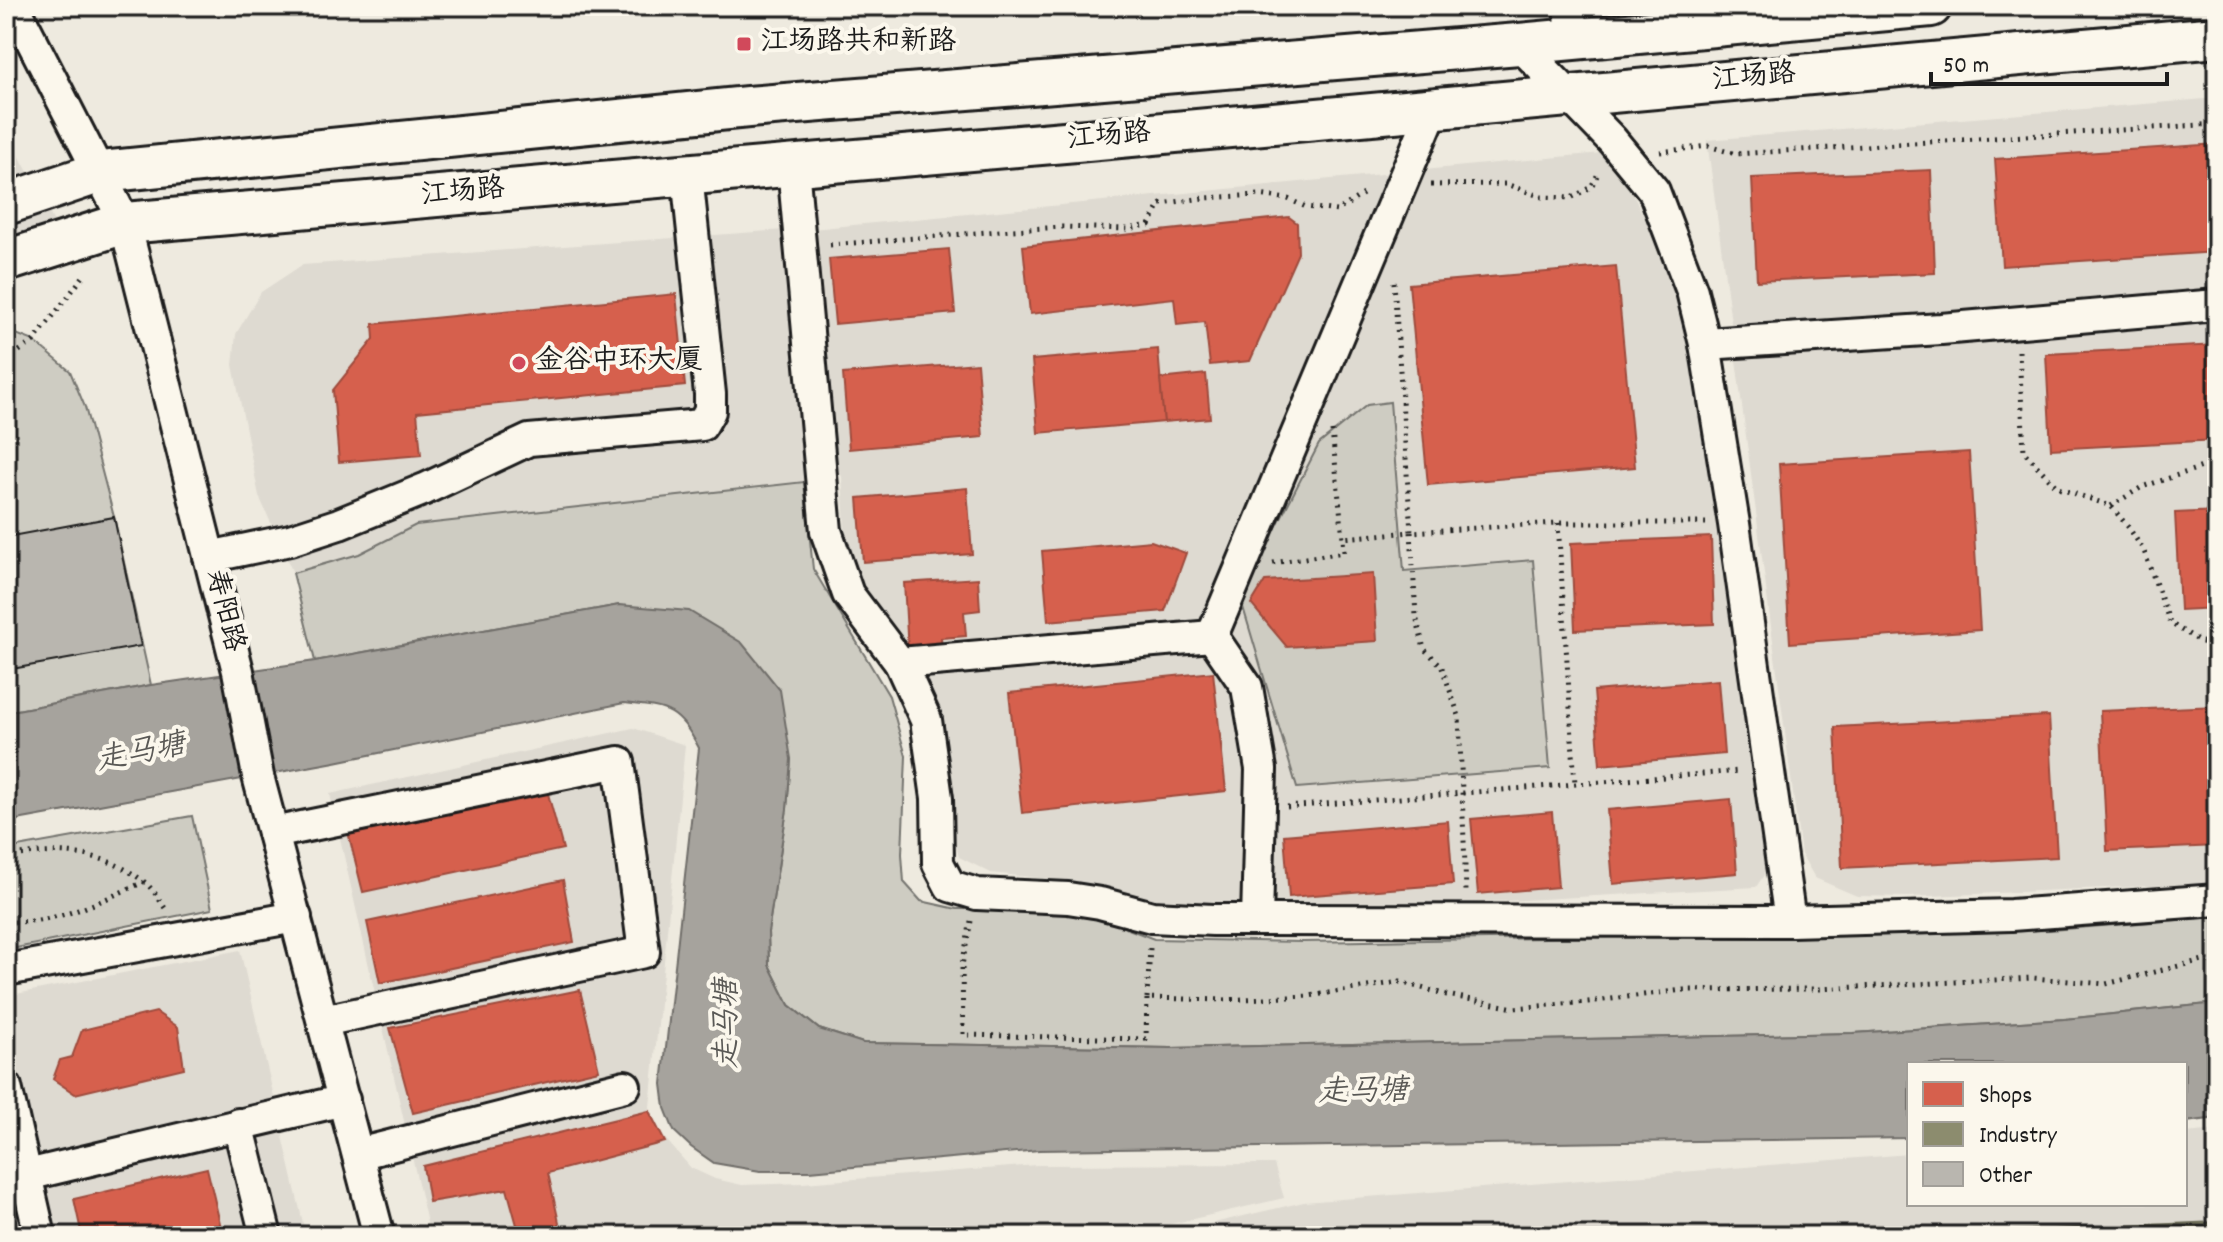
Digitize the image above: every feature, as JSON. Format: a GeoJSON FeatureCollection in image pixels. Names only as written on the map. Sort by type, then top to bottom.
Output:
{"type":"FeatureCollection","features":[{"type":"Feature","properties":{"kind":"main road","name":"江场路"},"geometry":{"type":"LineString","coordinates":[[6,204],[101,172],[748,107],[1519,44],[1571,22],[1931,6]]}},
{"type":"Feature","properties":{"kind":"main road","name":"江场路"},"geometry":{"type":"LineString","coordinates":[[6,261],[125,223],[2217,37]]}},
{"type":"Feature","properties":{"kind":"street","name":"寿阳路"},"geometry":{"type":"LineString","coordinates":[[14,6],[125,223],[238,671],[258,776],[379,1236]]}},
{"type":"Feature","properties":{"kind":"street"},"geometry":{"type":"LineString","coordinates":[[1519,44],[1654,191],[1692,291],[1705,344],[1734,524],[1790,921]]}},
{"type":"Feature","properties":{"kind":"street"},"geometry":{"type":"LineString","coordinates":[[1212,636],[1433,109]]}},
{"type":"Feature","properties":{"kind":"street"},"geometry":{"type":"LineString","coordinates":[[793,166],[826,531],[848,594],[900,663],[926,720],[937,798],[938,863],[950,886],[977,894],[1068,898],[1152,917],[1257,920],[1790,921],[2011,915],[2217,900]]}},
{"type":"Feature","properties":{"kind":"street"},"geometry":{"type":"LineString","coordinates":[[209,557],[290,540],[339,524],[425,489],[529,440],[702,425],[710,411],[710,394],[687,175]]}},
{"type":"Feature","properties":{"kind":"street"},"geometry":{"type":"LineString","coordinates":[[1705,344],[1941,329],[2217,305]]}},
{"type":"Feature","properties":{"kind":"street"},"geometry":{"type":"LineString","coordinates":[[900,663],[1212,636]]}},
{"type":"Feature","properties":{"kind":"street"},"geometry":{"type":"LineString","coordinates":[[1212,636],[1247,687],[1261,769],[1257,920]]}},
{"type":"Feature","properties":{"kind":"street"},"geometry":{"type":"LineString","coordinates":[[273,833],[619,762],[644,952],[323,1021]]}},
{"type":"Feature","properties":{"kind":"street"},"geometry":{"type":"LineString","coordinates":[[6,970],[296,917]]}},
{"type":"Feature","properties":{"kind":"street"},"geometry":{"type":"LineString","coordinates":[[358,1154],[625,1086]]}},
{"type":"Feature","properties":{"kind":"street"},"geometry":{"type":"LineString","coordinates":[[6,1087],[16,1177],[40,1236]]}},
{"type":"Feature","properties":{"kind":"street"},"geometry":{"type":"LineString","coordinates":[[16,1177],[344,1100]]}},
{"type":"Feature","properties":{"kind":"street"},"geometry":{"type":"LineString","coordinates":[[238,1124],[266,1236]]}},
{"type":"Feature","properties":{"kind":"path"},"geometry":{"type":"LineString","coordinates":[[800,245],[1062,227],[1128,229],[1149,225],[1161,204],[1204,198],[1259,195],[1337,211],[1367,191],[1401,186],[1506,184],[1542,197],[1571,198],[1591,187],[1598,173],[1610,163],[1677,148],[1708,146],[1736,154],[2217,124]]}},
{"type":"Feature","properties":{"kind":"path"},"geometry":{"type":"LineString","coordinates":[[6,360],[34,341],[88,270]]}},
{"type":"Feature","properties":{"kind":"path"},"geometry":{"type":"LineString","coordinates":[[1394,277],[1416,616],[1424,649],[1441,665],[1459,716],[1468,920]]}},
{"type":"Feature","properties":{"kind":"path"},"geometry":{"type":"LineString","coordinates":[[2019,321],[2024,452],[2058,488],[2111,506],[2144,551],[2170,623],[2201,642],[2217,644]]}},
{"type":"Feature","properties":{"kind":"path"},"geometry":{"type":"LineString","coordinates":[[1241,568],[1344,552],[1332,428]]}},
{"type":"Feature","properties":{"kind":"path"},"geometry":{"type":"LineString","coordinates":[[2111,506],[2142,487],[2217,462]]}},
{"type":"Feature","properties":{"kind":"path"},"geometry":{"type":"LineString","coordinates":[[1343,538],[1558,523],[1734,524]]}},
{"type":"Feature","properties":{"kind":"path"},"geometry":{"type":"LineString","coordinates":[[1558,523],[1575,784]]}},
{"type":"Feature","properties":{"kind":"path"},"geometry":{"type":"LineString","coordinates":[[1260,809],[1769,769]]}},
{"type":"Feature","properties":{"kind":"path"},"geometry":{"type":"LineString","coordinates":[[6,857],[34,852],[97,855],[145,882],[187,937]]}},
{"type":"Feature","properties":{"kind":"path"},"geometry":{"type":"LineString","coordinates":[[6,922],[31,922],[64,916],[145,882]]}},
{"type":"Feature","properties":{"kind":"path"},"geometry":{"type":"LineString","coordinates":[[977,894],[962,965],[963,1035],[1146,1039],[1152,917]]}},
{"type":"Feature","properties":{"kind":"path"},"geometry":{"type":"LineString","coordinates":[[1147,998],[1223,1000],[1309,996],[1400,982],[1514,1008],[1683,990],[1819,989],[2033,978],[2106,984],[2203,960],[2217,962]]}},
{"type":"Feature","properties":{"kind":"shaded area"},"geometry":{"type":"Polygon","coordinates":[[[2217,98],[2217,883],[1908,897],[1857,896],[1815,878],[1801,854],[1707,140],[2217,98]]]}},
{"type":"Feature","properties":{"kind":"shaded area"},"geometry":{"type":"Polygon","coordinates":[[[6,130],[54,222],[6,238],[6,130]]]}},
{"type":"Feature","properties":{"kind":"shaded area"},"geometry":{"type":"Polygon","coordinates":[[[1601,153],[1628,184],[1657,244],[1678,295],[1700,382],[1765,858],[1764,875],[1756,887],[1472,903],[1156,909],[1091,889],[1039,878],[991,873],[959,857],[951,828],[944,723],[926,687],[847,564],[842,477],[832,455],[812,229],[1601,153]]]}},
{"type":"Feature","properties":{"kind":"shaded area"},"geometry":{"type":"Polygon","coordinates":[[[784,230],[804,482],[416,525],[359,554],[293,573],[259,496],[233,365],[236,334],[261,292],[302,265],[784,230]]]}},
{"type":"Feature","properties":{"kind":"shaded area"},"geometry":{"type":"Polygon","coordinates":[[[6,330],[34,341],[70,371],[85,407],[114,517],[151,685],[6,712],[6,330]]]}},
{"type":"Feature","properties":{"kind":"shaded area"},"geometry":{"type":"Polygon","coordinates":[[[1390,402],[1404,571],[1533,560],[1550,768],[1297,788],[1240,597],[1319,444],[1367,405],[1390,402]]]}},
{"type":"Feature","properties":{"kind":"shaded area"},"geometry":{"type":"Polygon","coordinates":[[[804,482],[813,569],[889,696],[906,756],[902,854],[904,882],[921,901],[957,909],[1053,909],[1108,921],[1154,939],[1303,942],[2050,930],[2217,917],[2217,1003],[2065,1019],[1854,1033],[1171,1048],[863,1043],[819,1029],[789,1005],[769,965],[768,932],[787,809],[791,759],[619,605],[315,661],[293,573],[359,554],[416,525],[804,482]]]}},
{"type":"Feature","properties":{"kind":"shaded area"},"geometry":{"type":"Polygon","coordinates":[[[633,728],[685,745],[650,1107],[661,1134],[691,1168],[715,1179],[742,1185],[1037,1165],[1274,1164],[1284,1198],[1119,1236],[430,1236],[330,794],[633,728]]]}},
{"type":"Feature","properties":{"kind":"shaded area"},"geometry":{"type":"Polygon","coordinates":[[[192,816],[212,909],[6,950],[6,849],[192,816]]]}},
{"type":"Feature","properties":{"kind":"shaded area"},"geometry":{"type":"Polygon","coordinates":[[[240,950],[306,1236],[6,1236],[6,996],[240,950]]]}},
{"type":"Feature","properties":{"kind":"shaded area"},"geometry":{"type":"Polygon","coordinates":[[[2217,1130],[2217,1236],[1158,1236],[1304,1202],[1907,1154],[1907,1206],[2187,1206],[2187,1133],[2217,1130]]]}},
{"type":"Feature","properties":{"kind":"water","name":"走马塘"},"geometry":{"type":"Polygon","coordinates":[[[619,605],[689,611],[742,643],[780,690],[791,759],[787,809],[768,932],[769,965],[789,1005],[819,1029],[863,1043],[1171,1048],[1854,1033],[2065,1019],[2217,1003],[2217,1118],[2187,1122],[2187,1062],[1907,1062],[1907,1138],[1039,1150],[810,1171],[760,1171],[714,1163],[674,1131],[665,1108],[662,1084],[699,748],[684,724],[670,712],[624,703],[335,762],[6,822],[6,712],[151,685],[315,661],[619,605]]]}},
{"type":"Feature","properties":{"kind":"building: Shops"},"geometry":{"type":"Polygon","coordinates":[[[2217,144],[2217,252],[2002,266],[1995,159],[2217,144]]]}},
{"type":"Feature","properties":{"kind":"building: Shops"},"geometry":{"type":"Polygon","coordinates":[[[1931,170],[1935,273],[1757,281],[1752,178],[1931,170]]]}},
{"type":"Feature","properties":{"kind":"building: Shops"},"geometry":{"type":"Polygon","coordinates":[[[1289,217],[1297,223],[1298,253],[1250,361],[1210,365],[1205,322],[1177,325],[1174,298],[1030,314],[1023,246],[1289,217]]]}},
{"type":"Feature","properties":{"kind":"building: Shops"},"geometry":{"type":"Polygon","coordinates":[[[949,249],[955,313],[835,324],[829,259],[949,249]]]}},
{"type":"Feature","properties":{"kind":"building: Shops"},"geometry":{"type":"Polygon","coordinates":[[[1616,266],[1635,467],[1428,485],[1409,284],[1616,266]]]}},
{"type":"Feature","properties":{"kind":"building: Shops","name":"金谷中环大厦"},"geometry":{"type":"Polygon","coordinates":[[[676,294],[685,386],[417,412],[421,455],[339,462],[333,390],[374,339],[373,324],[676,294]]]}},
{"type":"Feature","properties":{"kind":"building: Shops"},"geometry":{"type":"Polygon","coordinates":[[[2217,345],[2217,440],[2051,449],[2046,354],[2217,345]]]}},
{"type":"Feature","properties":{"kind":"building: Shops"},"geometry":{"type":"Polygon","coordinates":[[[1158,349],[1164,422],[1038,433],[1032,360],[1158,349]]]}},
{"type":"Feature","properties":{"kind":"building: Shops"},"geometry":{"type":"Polygon","coordinates":[[[977,363],[983,437],[849,449],[843,374],[977,363]]]}},
{"type":"Feature","properties":{"kind":"building: Shops"},"geometry":{"type":"Polygon","coordinates":[[[1206,374],[1210,418],[1164,422],[1160,379],[1206,374]]]}},
{"type":"Feature","properties":{"kind":"building: Shops"},"geometry":{"type":"Polygon","coordinates":[[[1969,452],[1980,630],[1790,643],[1779,464],[1969,452]]]}},
{"type":"Feature","properties":{"kind":"building: Shops"},"geometry":{"type":"Polygon","coordinates":[[[967,488],[972,554],[863,562],[858,498],[967,488]]]}},
{"type":"Feature","properties":{"kind":"building: Shops"},"geometry":{"type":"Polygon","coordinates":[[[2217,511],[2217,608],[2180,610],[2175,513],[2217,511]]]}},
{"type":"Feature","properties":{"kind":"building: Shops"},"geometry":{"type":"Polygon","coordinates":[[[1711,537],[1714,624],[1575,630],[1571,543],[1711,537]]]}},
{"type":"Feature","properties":{"kind":"building: Shops"},"geometry":{"type":"Polygon","coordinates":[[[1151,541],[1186,553],[1165,611],[1048,621],[1042,551],[1151,541]]]}},
{"type":"Feature","properties":{"kind":"building: Shops"},"geometry":{"type":"Polygon","coordinates":[[[1373,574],[1377,641],[1287,647],[1251,604],[1265,581],[1373,574]]]}},
{"type":"Feature","properties":{"kind":"building: Shops"},"geometry":{"type":"Polygon","coordinates":[[[978,578],[980,610],[964,612],[966,636],[941,638],[942,649],[908,651],[904,583],[978,578]]]}},
{"type":"Feature","properties":{"kind":"building: Shops"},"geometry":{"type":"Polygon","coordinates":[[[1213,672],[1226,791],[1022,813],[1009,693],[1213,672]]]}},
{"type":"Feature","properties":{"kind":"building: Shops"},"geometry":{"type":"Polygon","coordinates":[[[1718,680],[1724,754],[1600,765],[1594,691],[1718,680]]]}},
{"type":"Feature","properties":{"kind":"building: Shops"},"geometry":{"type":"Polygon","coordinates":[[[2217,706],[2217,846],[2107,851],[2100,711],[2217,706]]]}},
{"type":"Feature","properties":{"kind":"building: Shops"},"geometry":{"type":"Polygon","coordinates":[[[2049,716],[2057,857],[1842,868],[1835,727],[2049,716]]]}},
{"type":"Feature","properties":{"kind":"building: Shops"},"geometry":{"type":"Polygon","coordinates":[[[547,790],[563,849],[363,892],[348,832],[547,790]]]}},
{"type":"Feature","properties":{"kind":"building: Shops"},"geometry":{"type":"Polygon","coordinates":[[[1731,799],[1737,873],[1613,884],[1607,810],[1731,799]]]}},
{"type":"Feature","properties":{"kind":"building: Shops"},"geometry":{"type":"Polygon","coordinates":[[[1552,812],[1558,887],[1478,894],[1471,819],[1552,812]]]}},
{"type":"Feature","properties":{"kind":"building: Shops"},"geometry":{"type":"Polygon","coordinates":[[[1448,821],[1453,884],[1289,897],[1284,835],[1448,821]]]}},
{"type":"Feature","properties":{"kind":"building: Shops"},"geometry":{"type":"Polygon","coordinates":[[[563,880],[574,942],[380,983],[367,922],[563,880]]]}},
{"type":"Feature","properties":{"kind":"building: Shops"},"geometry":{"type":"Polygon","coordinates":[[[580,990],[599,1070],[413,1113],[390,1028],[580,990]]]}},
{"type":"Feature","properties":{"kind":"building: Shops"},"geometry":{"type":"Polygon","coordinates":[[[156,1012],[178,1027],[184,1068],[75,1094],[53,1079],[60,1060],[72,1057],[82,1030],[156,1012]]]}},
{"type":"Feature","properties":{"kind":"building: Shops"},"geometry":{"type":"Polygon","coordinates":[[[649,1111],[665,1142],[548,1173],[562,1236],[520,1236],[507,1189],[429,1202],[423,1166],[649,1111]]]}},
{"type":"Feature","properties":{"kind":"building: Shops"},"geometry":{"type":"Polygon","coordinates":[[[207,1168],[223,1236],[82,1236],[74,1199],[207,1168]]]}},
{"type":"Feature","properties":{"kind":"building: Industry"},"geometry":{"type":"Polygon","coordinates":[[[2217,1222],[2217,1236],[1887,1236],[2217,1222]]]}},
{"type":"Feature","properties":{"kind":"building: Other"},"geometry":{"type":"Polygon","coordinates":[[[114,517],[141,646],[6,670],[6,537],[114,517]]]}},
{"type":"Feature","properties":{"kind":"place","name":"江场路共和新路"},"geometry":{"type":"Point","coordinates":[744,44]}},
{"type":"Feature","properties":{"kind":"place","name":"金谷中环大厦"},"geometry":{"type":"Point","coordinates":[519,363]}}]}
